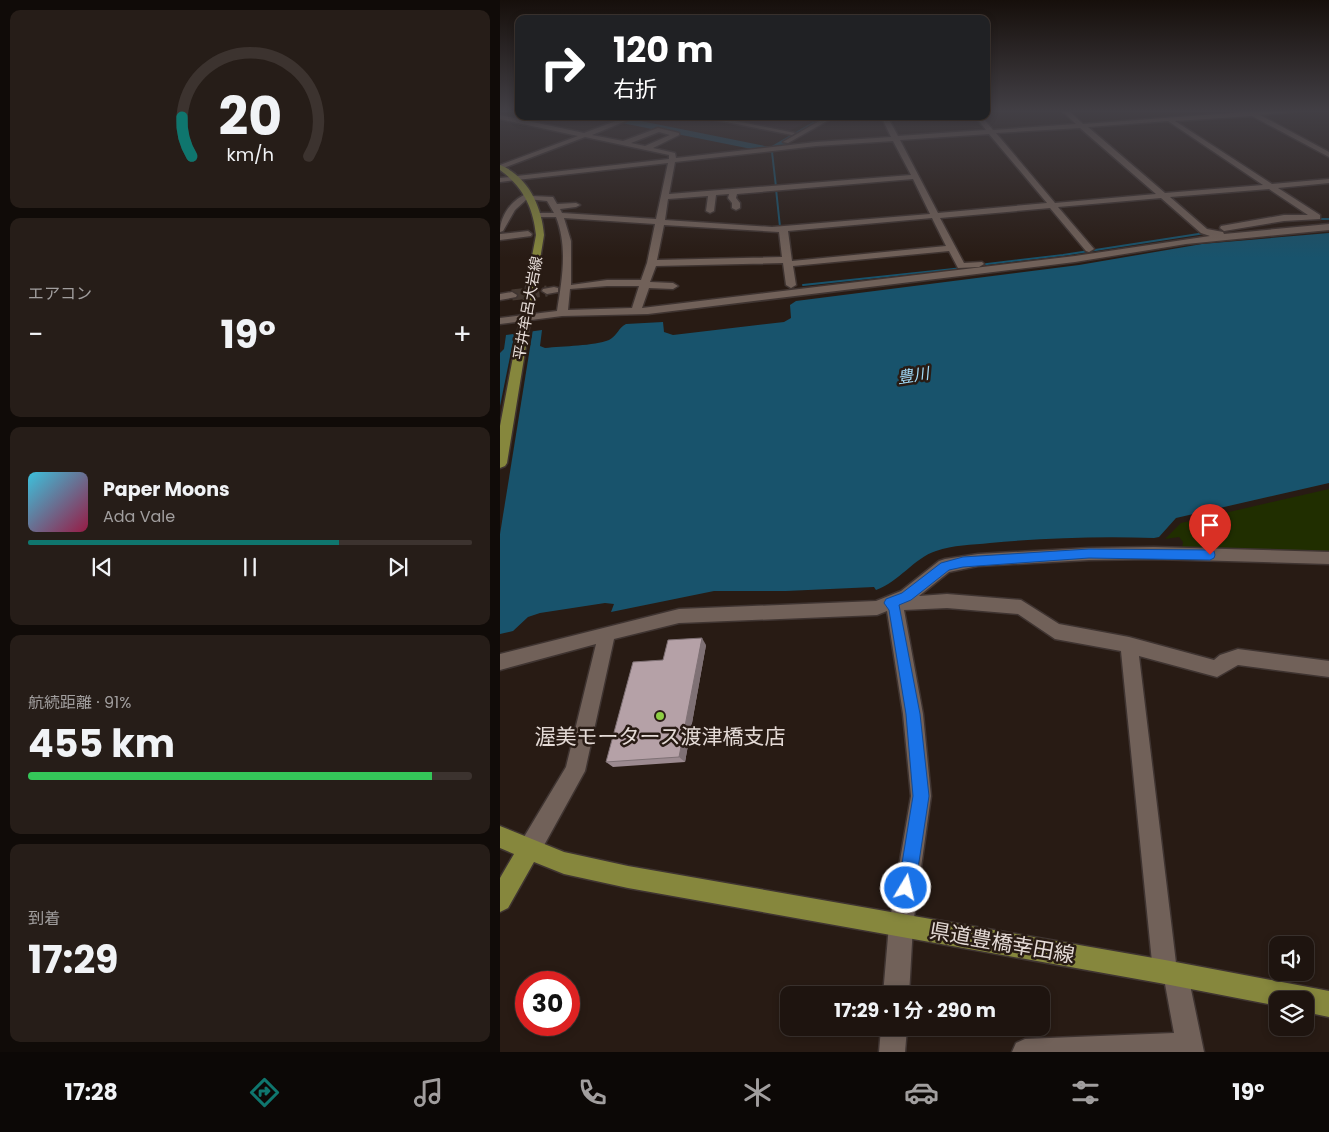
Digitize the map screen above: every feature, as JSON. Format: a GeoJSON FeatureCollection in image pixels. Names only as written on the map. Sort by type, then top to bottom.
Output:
{"type":"FeatureCollection","features":[{"type":"Feature","properties":{"kind":"main road","name":"平井牟呂大岩線"},"geometry":{"type":"LineString","coordinates":[[500,463],[538,248],[527,212],[530,196],[516,178],[501,167]]}},
{"type":"Feature","properties":{"kind":"main road"},"geometry":{"type":"LineString","coordinates":[[500,837],[529,850],[500,900]]}},
{"type":"Feature","properties":{"kind":"main road","name":"県道豊橋幸田線"},"geometry":{"type":"LineString","coordinates":[[529,850],[564,863],[628,877],[1329,1004]]}},
{"type":"Feature","properties":{"kind":"street"},"geometry":{"type":"LineString","coordinates":[[501,167],[522,159]]}},
{"type":"Feature","properties":{"kind":"street"},"geometry":{"type":"LineString","coordinates":[[500,180],[686,159]]}},
{"type":"Feature","properties":{"kind":"street"},"geometry":{"type":"LineString","coordinates":[[907,159],[961,266],[1090,249],[1150,238],[1206,232],[1284,218],[1317,217],[1229,159]]}},
{"type":"Feature","properties":{"kind":"street"},"geometry":{"type":"LineString","coordinates":[[1014,159],[1090,249]]}},
{"type":"Feature","properties":{"kind":"street"},"geometry":{"type":"LineString","coordinates":[[1121,159],[1206,232],[1233,236]]}},
{"type":"Feature","properties":{"kind":"street"},"geometry":{"type":"LineString","coordinates":[[636,311],[652,263],[672,161]]}},
{"type":"Feature","properties":{"kind":"street"},"geometry":{"type":"LineString","coordinates":[[665,197],[916,177]]}},
{"type":"Feature","properties":{"kind":"street"},"geometry":{"type":"LineString","coordinates":[[500,210],[527,212],[558,211],[660,222],[772,230],[1329,181]]}},
{"type":"Feature","properties":{"kind":"street"},"geometry":{"type":"LineString","coordinates":[[733,192],[732,198],[736,203],[736,208]]}},
{"type":"Feature","properties":{"kind":"street"},"geometry":{"type":"LineString","coordinates":[[710,211],[712,193]]}},
{"type":"Feature","properties":{"kind":"street"},"geometry":{"type":"LineString","coordinates":[[527,212],[520,200],[530,196],[548,198],[558,211],[568,239],[562,313]]}},
{"type":"Feature","properties":{"kind":"street"},"geometry":{"type":"LineString","coordinates":[[558,211],[576,204]]}},
{"type":"Feature","properties":{"kind":"street"},"geometry":{"type":"LineString","coordinates":[[500,229],[527,212]]}},
{"type":"Feature","properties":{"kind":"street"},"geometry":{"type":"LineString","coordinates":[[500,321],[562,313],[648,311],[784,293],[983,271],[1186,241],[1329,227]]}},
{"type":"Feature","properties":{"kind":"street"},"geometry":{"type":"LineString","coordinates":[[783,229],[791,285]]}},
{"type":"Feature","properties":{"kind":"street"},"geometry":{"type":"LineString","coordinates":[[500,237],[528,234]]}},
{"type":"Feature","properties":{"kind":"street"},"geometry":{"type":"LineString","coordinates":[[652,263],[788,262],[952,248]]}},
{"type":"Feature","properties":{"kind":"street"},"geometry":{"type":"LineString","coordinates":[[573,287],[607,283],[673,286]]}},
{"type":"Feature","properties":{"kind":"street"},"geometry":{"type":"LineString","coordinates":[[500,297],[512,295]]}},
{"type":"Feature","properties":{"kind":"street"},"geometry":{"type":"LineString","coordinates":[[500,662],[679,616],[716,613],[861,609],[891,603],[907,596],[945,566],[978,560],[1089,554],[1329,558]]}},
{"type":"Feature","properties":{"kind":"street"},"geometry":{"type":"LineString","coordinates":[[1302,557],[1315,565],[1329,567]]}},
{"type":"Feature","properties":{"kind":"street"},"geometry":{"type":"LineString","coordinates":[[891,603],[934,604],[947,601],[1021,607],[1055,631],[1129,645],[1217,669],[1226,661],[1238,657],[1329,669]]}},
{"type":"Feature","properties":{"kind":"street"},"geometry":{"type":"LineString","coordinates":[[891,603],[895,609],[913,714],[921,796],[901,925],[897,986]]}},
{"type":"Feature","properties":{"kind":"street"},"geometry":{"type":"LineString","coordinates":[[529,850],[575,771],[607,633]]}},
{"type":"Feature","properties":{"kind":"street"},"geometry":{"type":"LineString","coordinates":[[1025,1052],[1190,1049],[1170,974],[1129,645]]}},
{"type":"Feature","properties":{"kind":"street"},"geometry":{"type":"LineString","coordinates":[[892,1052],[893,1036]]}},
{"type":"Feature","properties":{"kind":"green space"},"geometry":{"type":"Polygon","coordinates":[[[1329,489],[1329,553],[1182,549],[1183,542],[1179,537],[1165,539],[1181,523],[1329,489]]]}},
{"type":"Feature","properties":{"kind":"water","name":"豊川"},"geometry":{"type":"Polygon","coordinates":[[[1329,233],[1329,483],[1176,518],[1159,537],[1154,538],[1113,537],[1010,541],[942,549],[928,554],[892,582],[876,590],[874,587],[786,591],[714,591],[611,612],[614,604],[605,603],[540,613],[528,617],[513,631],[500,634],[500,353],[504,349],[506,335],[542,330],[540,346],[545,348],[603,342],[612,338],[626,324],[663,322],[664,332],[673,335],[784,322],[791,318],[790,305],[796,301],[1079,265],[1202,244],[1329,233]]]}},
{"type":"Feature","properties":{"kind":"pier"},"geometry":{"type":"Polygon","coordinates":[[[533,329],[500,534],[500,406],[515,332],[533,329]]]}},
{"type":"Feature","properties":{"kind":"building","name":"渥美モータース渡津橋支店"},"geometry":{"type":"Polygon","coordinates":[[[702,638],[679,757],[606,762],[633,662],[663,660],[668,640],[702,638]]]}},
{"type":"Feature","properties":{"kind":"waterway"},"geometry":{"type":"LineString","coordinates":[[773,159],[776,187]]}},
{"type":"Feature","properties":{"kind":"waterway"},"geometry":{"type":"LineString","coordinates":[[776,189],[780,227]]}},
{"type":"Feature","properties":{"kind":"waterway"},"geometry":{"type":"LineString","coordinates":[[1314,219],[1329,219]]}},
{"type":"Feature","properties":{"kind":"waterway"},"geometry":{"type":"LineString","coordinates":[[979,265],[1063,255],[1205,233]]}},
{"type":"Feature","properties":{"kind":"waterway"},"geometry":{"type":"LineString","coordinates":[[803,285],[963,268]]}},
{"type":"Feature","properties":{"kind":"tunnel"},"geometry":{"type":"LineString","coordinates":[[512,295],[547,291]]}},
{"type":"Feature","properties":{"kind":"place","name":"渥美モータース渡津橋支店"},"geometry":{"type":"Point","coordinates":[660,716]}},
{"type":"Feature","properties":{"kind":"route"},"geometry":{"type":"LineString","coordinates":[[906,888],[921,796],[913,714],[895,609],[891,603],[907,596],[945,566],[963,562],[1089,554],[1154,553],[1210,555]]}}]}
